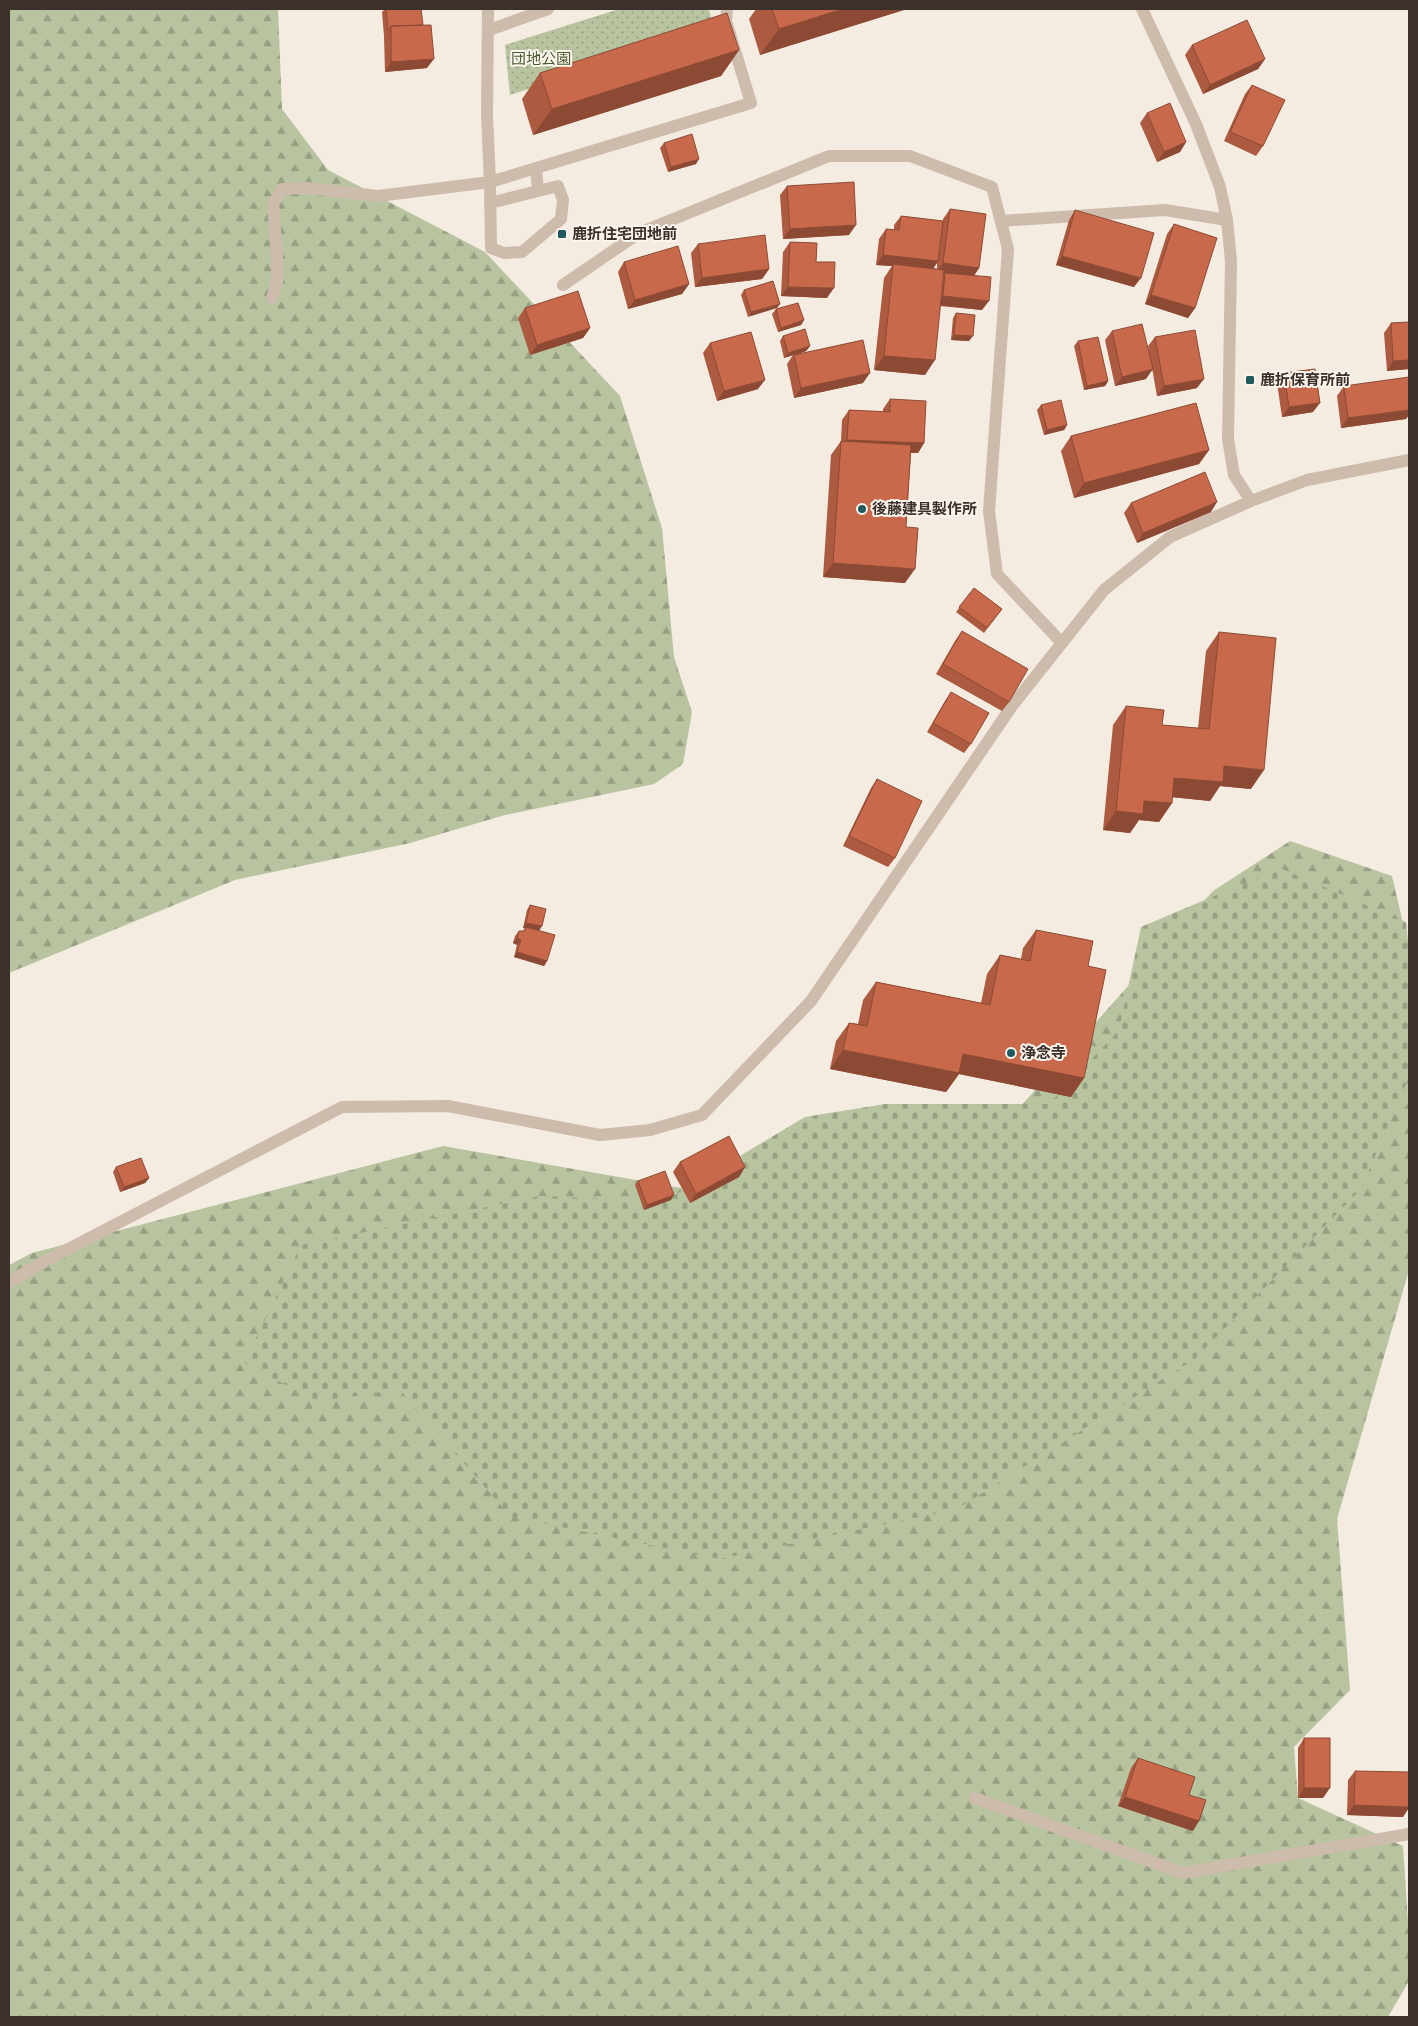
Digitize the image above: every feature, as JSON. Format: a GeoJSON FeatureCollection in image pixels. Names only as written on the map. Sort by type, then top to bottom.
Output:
{"type":"FeatureCollection","features":[{"type":"Feature","properties":{"kind":"street"},"geometry":{"type":"LineString","coordinates":[[488,9],[486,115],[491,248],[504,253],[522,252],[561,219],[563,200],[558,186],[490,203]]}},
{"type":"Feature","properties":{"kind":"street"},"geometry":{"type":"LineString","coordinates":[[488,30],[548,9]]}},
{"type":"Feature","properties":{"kind":"street"},"geometry":{"type":"LineString","coordinates":[[272,298],[277,282],[273,204],[282,189],[307,188],[378,196],[490,182],[751,104],[726,21],[727,9]]}},
{"type":"Feature","properties":{"kind":"street"},"geometry":{"type":"LineString","coordinates":[[1142,9],[1196,124],[1220,187],[1227,220],[1231,261],[1228,439],[1234,475],[1251,501]]}},
{"type":"Feature","properties":{"kind":"street"},"geometry":{"type":"LineString","coordinates":[[563,286],[640,233],[829,156],[910,156],[992,188],[1008,249],[989,511],[997,574],[1062,643]]}},
{"type":"Feature","properties":{"kind":"street"},"geometry":{"type":"LineString","coordinates":[[536,168],[538,191]]}},
{"type":"Feature","properties":{"kind":"street"},"geometry":{"type":"LineString","coordinates":[[1001,221],[1165,210],[1227,220]]}},
{"type":"Feature","properties":{"kind":"street"},"geometry":{"type":"LineString","coordinates":[[9,1282],[45,1261],[342,1108],[448,1106],[600,1135],[650,1130],[702,1115],[811,1001],[1012,706],[1104,590],[1170,536],[1251,501],[1307,480],[1409,460]]}},
{"type":"Feature","properties":{"kind":"street"},"geometry":{"type":"LineString","coordinates":[[975,1798],[1183,1873],[1409,1834]]}},
{"type":"Feature","properties":{"kind":"green space"},"geometry":{"type":"Polygon","coordinates":[[[9,9],[278,9],[282,109],[328,170],[485,252],[620,396],[662,528],[674,657],[692,712],[683,764],[654,784],[505,815],[410,843],[235,880],[9,973],[9,9]]]}},
{"type":"Feature","properties":{"kind":"green space","name":"団地公園"},"geometry":{"type":"Polygon","coordinates":[[[619,9],[709,9],[714,29],[510,95],[505,45],[619,9]]]}},
{"type":"Feature","properties":{"kind":"green space"},"geometry":{"type":"Polygon","coordinates":[[[1290,841],[1392,876],[1409,949],[1409,1270],[1337,1519],[1350,1690],[1294,1747],[1298,1798],[1403,1846],[1409,1938],[1409,1981],[1388,2017],[9,2017],[9,1265],[32,1253],[443,1146],[801,1209],[1012,1116],[1213,891],[1290,841]]]}},
{"type":"Feature","properties":{"kind":"green space"},"geometry":{"type":"Polygon","coordinates":[[[1280,868],[1406,922],[1409,951],[1409,1077],[1361,1189],[1196,1358],[957,1509],[719,1559],[511,1517],[399,1389],[319,1402],[244,1363],[301,1245],[540,1196],[665,1201],[805,1117],[885,1104],[1049,1104],[1119,1030],[1141,927],[1280,868]]]}},
{"type":"Feature","properties":{"kind":"building"},"geometry":{"type":"Polygon","coordinates":[[[386,9],[421,9],[423,25],[391,26],[388,31],[386,9]]]}},
{"type":"Feature","properties":{"kind":"building"},"geometry":{"type":"Polygon","coordinates":[[[772,9],[843,9],[779,29],[772,9]]]}},
{"type":"Feature","properties":{"kind":"building"},"geometry":{"type":"Polygon","coordinates":[[[727,13],[739,50],[552,109],[540,73],[727,13]]]}},
{"type":"Feature","properties":{"kind":"building"},"geometry":{"type":"Polygon","coordinates":[[[1247,20],[1265,59],[1210,85],[1192,45],[1247,20]]]}},
{"type":"Feature","properties":{"kind":"building"},"geometry":{"type":"Polygon","coordinates":[[[431,25],[434,59],[391,62],[391,26],[431,25]]]}},
{"type":"Feature","properties":{"kind":"building"},"geometry":{"type":"Polygon","coordinates":[[[1252,85],[1285,100],[1263,146],[1230,132],[1252,85]]]}},
{"type":"Feature","properties":{"kind":"building"},"geometry":{"type":"Polygon","coordinates":[[[1170,103],[1186,142],[1164,152],[1147,113],[1170,103]]]}},
{"type":"Feature","properties":{"kind":"building"},"geometry":{"type":"Polygon","coordinates":[[[692,134],[699,159],[671,167],[664,143],[692,134]]]}},
{"type":"Feature","properties":{"kind":"building"},"geometry":{"type":"Polygon","coordinates":[[[854,182],[856,225],[790,229],[787,186],[854,182]]]}},
{"type":"Feature","properties":{"kind":"building"},"geometry":{"type":"Polygon","coordinates":[[[950,209],[986,214],[979,268],[943,263],[950,209]]]}},
{"type":"Feature","properties":{"kind":"building"},"geometry":{"type":"Polygon","coordinates":[[[1075,210],[1154,233],[1141,278],[1062,256],[1075,210]]]}},
{"type":"Feature","properties":{"kind":"building"},"geometry":{"type":"Polygon","coordinates":[[[901,216],[943,221],[938,261],[883,255],[886,229],[899,230],[901,216]]]}},
{"type":"Feature","properties":{"kind":"building"},"geometry":{"type":"Polygon","coordinates":[[[1174,224],[1217,238],[1195,308],[1151,295],[1174,224]]]}},
{"type":"Feature","properties":{"kind":"building"},"geometry":{"type":"Polygon","coordinates":[[[765,235],[769,269],[702,278],[698,244],[765,235]]]}},
{"type":"Feature","properties":{"kind":"building"},"geometry":{"type":"Polygon","coordinates":[[[790,242],[817,243],[816,262],[835,262],[834,288],[788,287],[790,242]]]}},
{"type":"Feature","properties":{"kind":"building"},"geometry":{"type":"Polygon","coordinates":[[[678,246],[689,284],[635,300],[624,262],[678,246]]]}},
{"type":"Feature","properties":{"kind":"building"},"geometry":{"type":"Polygon","coordinates":[[[893,264],[944,270],[935,360],[884,356],[893,264]]]}},
{"type":"Feature","properties":{"kind":"building"},"geometry":{"type":"Polygon","coordinates":[[[945,273],[991,277],[989,301],[943,296],[945,273]]]}},
{"type":"Feature","properties":{"kind":"building"},"geometry":{"type":"Polygon","coordinates":[[[773,281],[780,304],[751,312],[744,290],[773,281]]]}},
{"type":"Feature","properties":{"kind":"building"},"geometry":{"type":"Polygon","coordinates":[[[578,291],[590,328],[537,345],[525,308],[578,291]]]}},
{"type":"Feature","properties":{"kind":"building"},"geometry":{"type":"Polygon","coordinates":[[[798,303],[804,320],[781,328],[776,309],[798,303]]]}},
{"type":"Feature","properties":{"kind":"building"},"geometry":{"type":"Polygon","coordinates":[[[956,313],[975,315],[973,336],[954,335],[956,313]]]}},
{"type":"Feature","properties":{"kind":"building"},"geometry":{"type":"Polygon","coordinates":[[[1409,322],[1409,360],[1393,361],[1391,323],[1409,322]]]}},
{"type":"Feature","properties":{"kind":"building"},"geometry":{"type":"Polygon","coordinates":[[[1142,324],[1153,369],[1122,377],[1112,331],[1142,324]]]}},
{"type":"Feature","properties":{"kind":"building"},"geometry":{"type":"Polygon","coordinates":[[[805,329],[810,346],[788,353],[783,336],[805,329]]]}},
{"type":"Feature","properties":{"kind":"building"},"geometry":{"type":"Polygon","coordinates":[[[1195,330],[1204,379],[1164,386],[1155,337],[1195,330]]]}},
{"type":"Feature","properties":{"kind":"building"},"geometry":{"type":"Polygon","coordinates":[[[751,332],[765,380],[724,391],[710,343],[751,332]]]}},
{"type":"Feature","properties":{"kind":"building"},"geometry":{"type":"Polygon","coordinates":[[[1098,337],[1108,381],[1087,386],[1078,341],[1098,337]]]}},
{"type":"Feature","properties":{"kind":"building"},"geometry":{"type":"Polygon","coordinates":[[[863,340],[870,373],[801,388],[794,355],[863,340]]]}},
{"type":"Feature","properties":{"kind":"building"},"geometry":{"type":"Polygon","coordinates":[[[1315,369],[1320,403],[1289,407],[1284,373],[1315,369]]]}},
{"type":"Feature","properties":{"kind":"building"},"geometry":{"type":"Polygon","coordinates":[[[1409,377],[1409,410],[1348,418],[1344,386],[1409,377]]]}},
{"type":"Feature","properties":{"kind":"building"},"geometry":{"type":"Polygon","coordinates":[[[890,399],[926,401],[924,443],[847,440],[849,410],[890,412],[890,399]]]}},
{"type":"Feature","properties":{"kind":"building"},"geometry":{"type":"Polygon","coordinates":[[[1061,400],[1067,425],[1047,430],[1041,405],[1061,400]]]}},
{"type":"Feature","properties":{"kind":"building"},"geometry":{"type":"Polygon","coordinates":[[[1196,403],[1209,450],[1084,483],[1071,436],[1196,403]]]}},
{"type":"Feature","properties":{"kind":"building"},"geometry":{"type":"Polygon","coordinates":[[[841,441],[911,445],[906,527],[918,528],[915,569],[833,563],[841,441]]]}},
{"type":"Feature","properties":{"kind":"building"},"geometry":{"type":"Polygon","coordinates":[[[1205,472],[1217,502],[1143,533],[1131,503],[1205,472]]]}},
{"type":"Feature","properties":{"kind":"building"},"geometry":{"type":"Polygon","coordinates":[[[974,588],[1002,609],[987,628],[959,607],[974,588]]]}},
{"type":"Feature","properties":{"kind":"building"},"geometry":{"type":"Polygon","coordinates":[[[962,631],[1028,669],[1009,702],[943,664],[962,631]]]}},
{"type":"Feature","properties":{"kind":"building"},"geometry":{"type":"Polygon","coordinates":[[[1219,632],[1276,638],[1264,770],[1224,766],[1223,782],[1174,778],[1172,803],[1144,801],[1143,814],[1116,811],[1126,706],[1164,710],[1162,725],[1209,729],[1219,632]]]}},
{"type":"Feature","properties":{"kind":"building"},"geometry":{"type":"Polygon","coordinates":[[[951,692],[989,713],[971,744],[933,723],[951,692]]]}},
{"type":"Feature","properties":{"kind":"building"},"geometry":{"type":"Polygon","coordinates":[[[877,779],[922,801],[895,858],[849,836],[877,779]]]}},
{"type":"Feature","properties":{"kind":"building"},"geometry":{"type":"Polygon","coordinates":[[[530,905],[546,909],[542,926],[526,923],[530,905]]]}},
{"type":"Feature","properties":{"kind":"building"},"geometry":{"type":"Polygon","coordinates":[[[526,927],[555,935],[547,961],[517,952],[521,940],[517,938],[519,931],[524,931],[526,927]]]}},
{"type":"Feature","properties":{"kind":"building"},"geometry":{"type":"Polygon","coordinates":[[[1036,930],[1093,941],[1088,966],[1106,970],[1084,1078],[963,1054],[959,1073],[843,1050],[849,1023],[867,1026],[876,982],[990,1005],[1000,955],[1030,961],[1036,930]]]}},
{"type":"Feature","properties":{"kind":"building"},"geometry":{"type":"Polygon","coordinates":[[[729,1136],[745,1167],[696,1194],[680,1162],[729,1136]]]}},
{"type":"Feature","properties":{"kind":"building"},"geometry":{"type":"Polygon","coordinates":[[[141,1158],[149,1178],[124,1187],[116,1167],[141,1158]]]}},
{"type":"Feature","properties":{"kind":"building"},"geometry":{"type":"Polygon","coordinates":[[[665,1171],[674,1195],[647,1205],[638,1181],[665,1171]]]}},
{"type":"Feature","properties":{"kind":"building"},"geometry":{"type":"Polygon","coordinates":[[[1304,1738],[1330,1738],[1330,1788],[1304,1788],[1304,1738]]]}},
{"type":"Feature","properties":{"kind":"building"},"geometry":{"type":"Polygon","coordinates":[[[1138,1758],[1195,1777],[1189,1795],[1206,1800],[1199,1821],[1125,1797],[1138,1758]]]}},
{"type":"Feature","properties":{"kind":"building"},"geometry":{"type":"Polygon","coordinates":[[[1355,1771],[1409,1772],[1409,1807],[1354,1805],[1355,1771]]]}},
{"type":"Feature","properties":{"kind":"place","name":"鹿折住宅団地前"},"geometry":{"type":"Point","coordinates":[562,234]}},
{"type":"Feature","properties":{"kind":"place","name":"鹿折保育所前"},"geometry":{"type":"Point","coordinates":[1250,380]}},
{"type":"Feature","properties":{"kind":"place","name":"後藤建具製作所"},"geometry":{"type":"Point","coordinates":[862,509]}},
{"type":"Feature","properties":{"kind":"place","name":"浄念寺"},"geometry":{"type":"Point","coordinates":[1011,1053]}}]}
